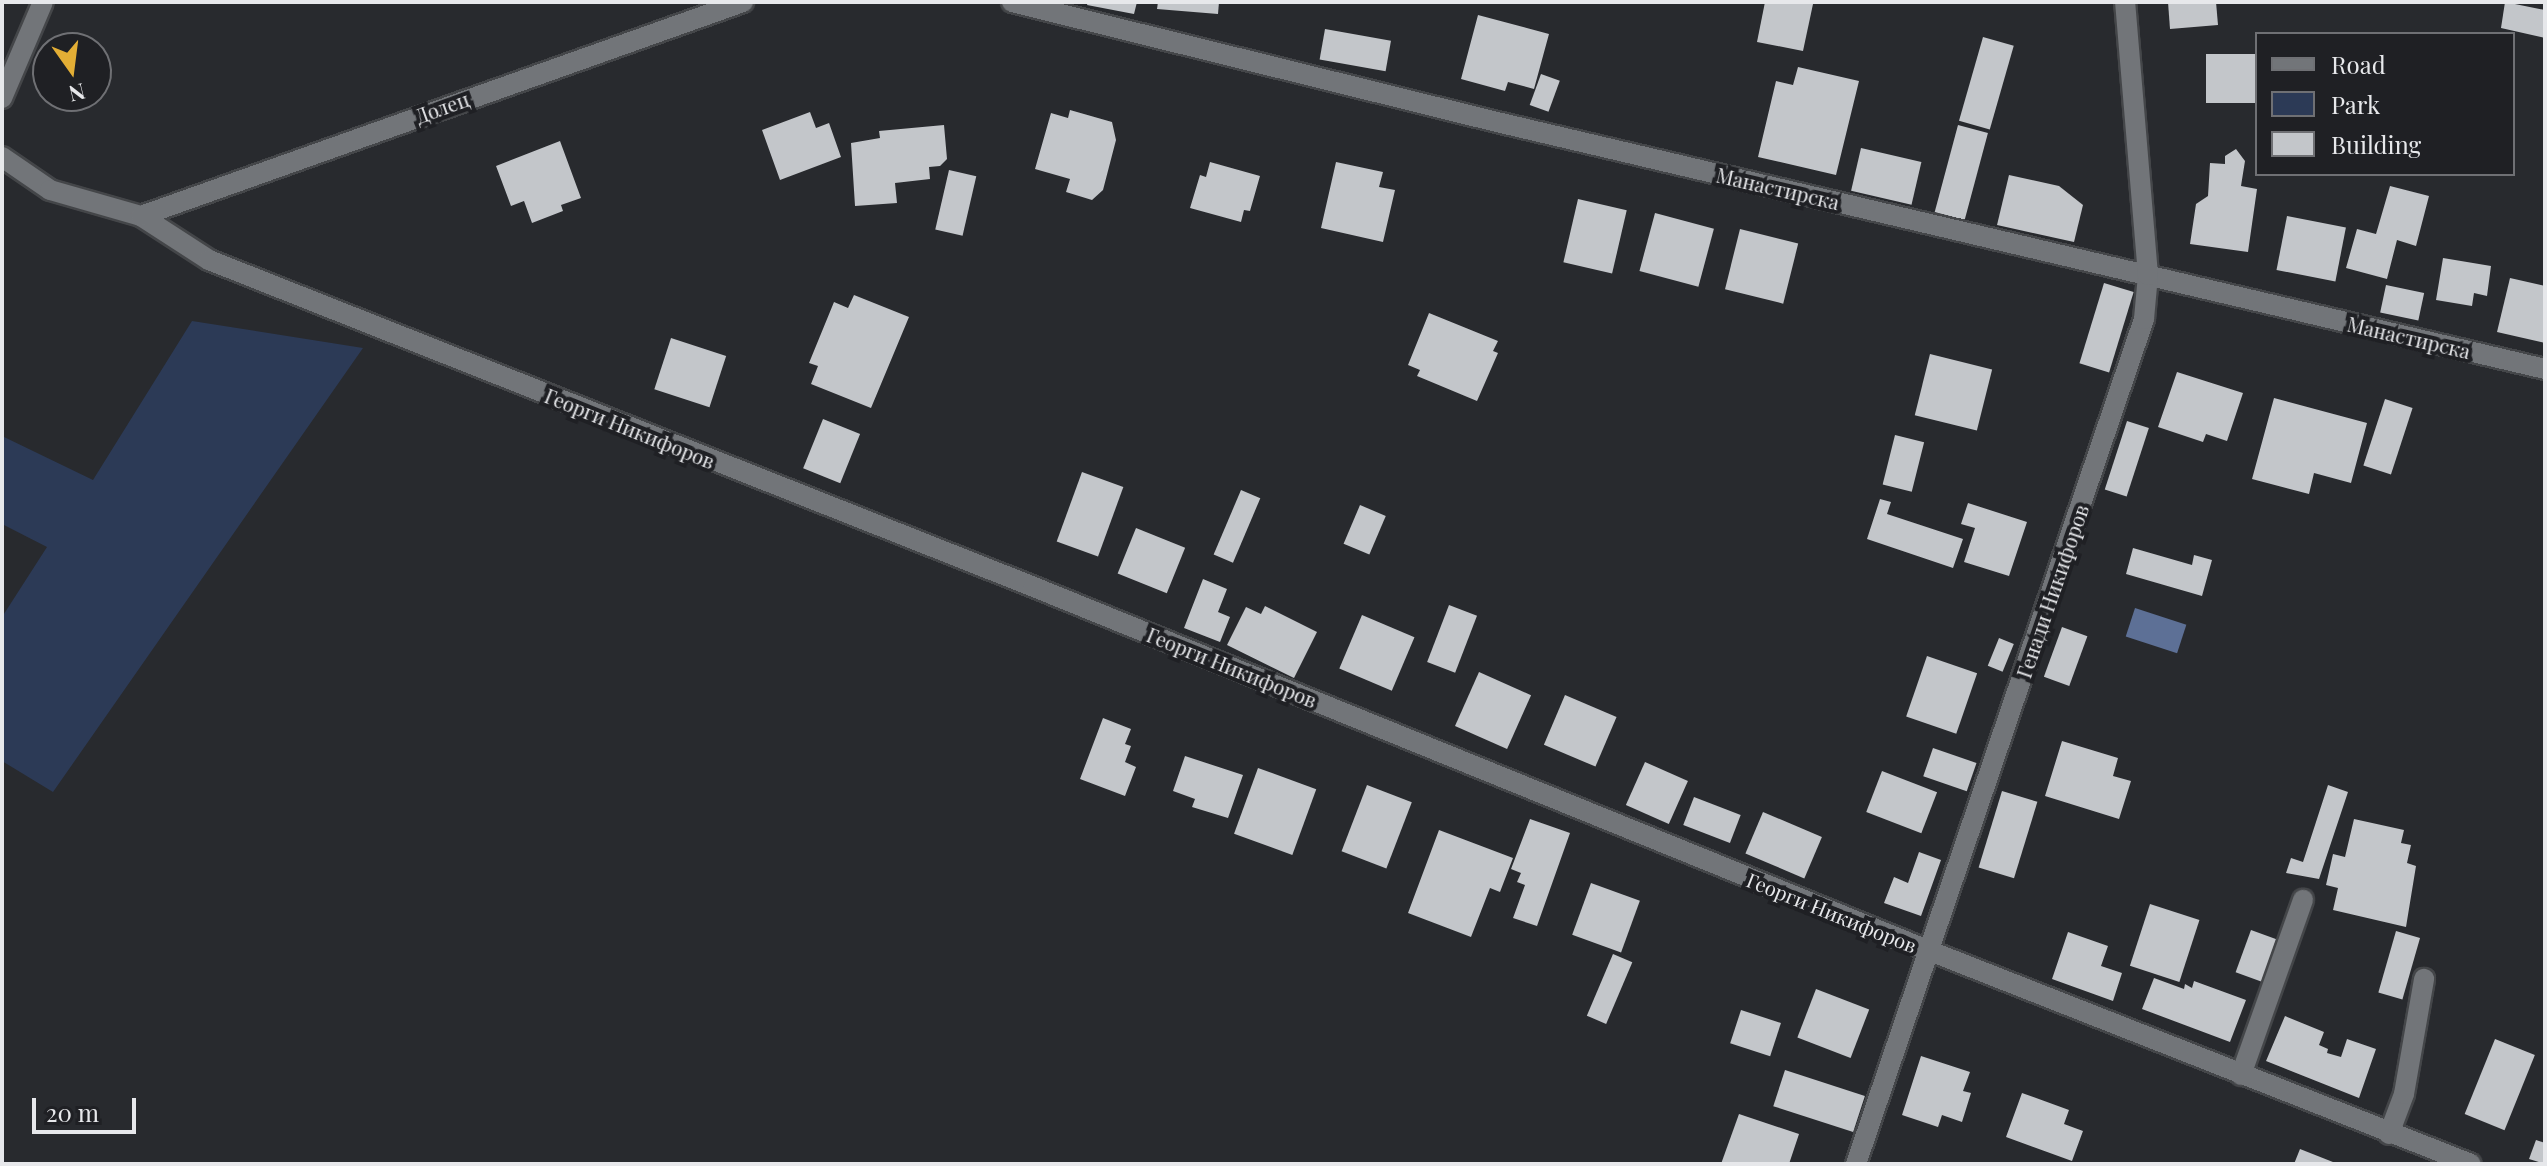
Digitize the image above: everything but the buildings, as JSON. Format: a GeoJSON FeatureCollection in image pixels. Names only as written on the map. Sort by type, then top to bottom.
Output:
{"type":"FeatureCollection","features":[{"type":"Feature","properties":{"kind":"street"},"geometry":{"type":"LineString","coordinates":[[2,98],[43,2]]}},
{"type":"Feature","properties":{"kind":"street"},"geometry":{"type":"LineString","coordinates":[[674,24],[680,2]]}},
{"type":"Feature","properties":{"kind":"street","name":"Долец"},"geometry":{"type":"LineString","coordinates":[[141,216],[743,2]]}},
{"type":"Feature","properties":{"kind":"street","name":"Манастирска"},"geometry":{"type":"LineString","coordinates":[[1012,2],[1497,122],[2545,369]]}},
{"type":"Feature","properties":{"kind":"street","name":"Генади Никифоров"},"geometry":{"type":"LineString","coordinates":[[1856,1164],[2144,319],[2148,275],[2125,2]]}},
{"type":"Feature","properties":{"kind":"street","name":"Георги Никифоров"},"geometry":{"type":"LineString","coordinates":[[2,157],[50,190],[141,216],[209,260],[1034,587],[1930,951],[2471,1164]]}},
{"type":"Feature","properties":{"kind":"street"},"geometry":{"type":"LineString","coordinates":[[2241,1075],[2303,900]]}},
{"type":"Feature","properties":{"kind":"street"},"geometry":{"type":"LineString","coordinates":[[2389,1134],[2404,1094],[2424,979]]}},
{"type":"Feature","properties":{"kind":"green space"},"geometry":{"type":"Polygon","coordinates":[[[192,321],[363,348],[53,792],[2,761],[2,617],[47,547],[2,524],[2,436],[93,480],[192,321]]]}},
{"type":"Feature","properties":{"kind":"shaded area"},"geometry":{"type":"Polygon","coordinates":[[[2135,608],[2186,625],[2177,653],[2126,637],[2135,608]]]}}]}
